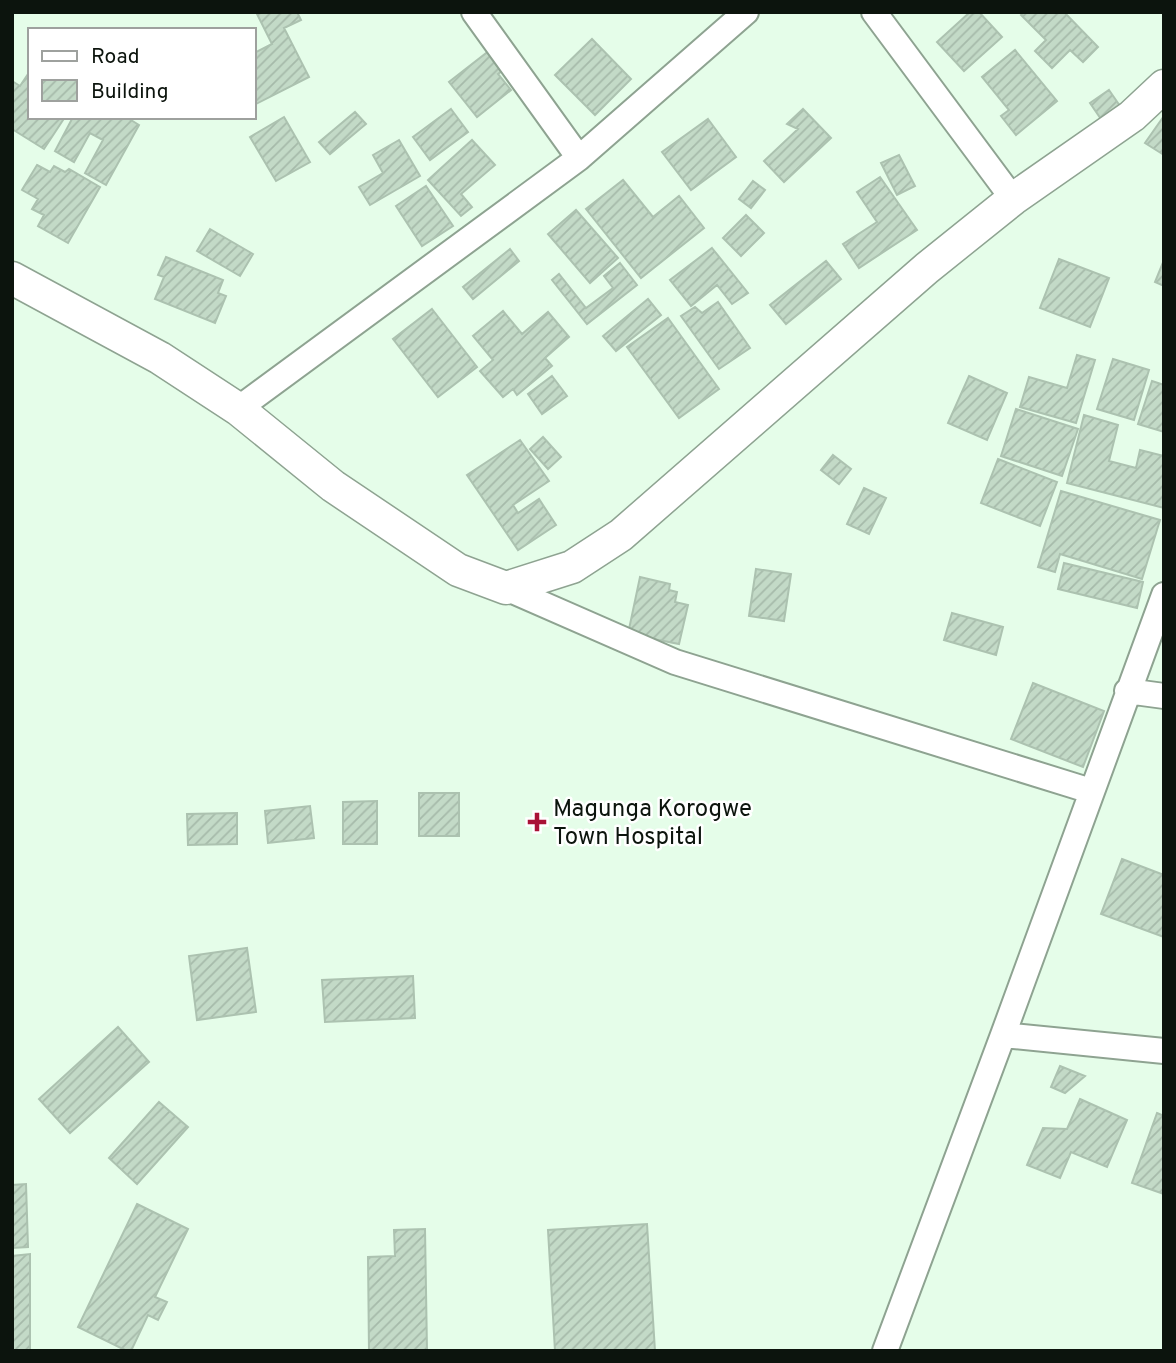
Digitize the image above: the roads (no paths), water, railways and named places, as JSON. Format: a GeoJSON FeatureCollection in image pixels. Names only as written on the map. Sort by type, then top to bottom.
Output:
{"type":"FeatureCollection","features":[{"type":"Feature","properties":{"kind":"street"},"geometry":{"type":"LineString","coordinates":[[474,12],[579,158]]}},
{"type":"Feature","properties":{"kind":"street"},"geometry":{"type":"LineString","coordinates":[[238,409],[579,158],[746,12]]}},
{"type":"Feature","properties":{"kind":"street"},"geometry":{"type":"LineString","coordinates":[[874,12],[1013,198]]}},
{"type":"Feature","properties":{"kind":"street"},"geometry":{"type":"LineString","coordinates":[[506,588],[572,567],[621,535],[927,268],[1013,198],[1132,116],[1164,86]]}},
{"type":"Feature","properties":{"kind":"street"},"geometry":{"type":"LineString","coordinates":[[12,278],[160,358],[238,409],[333,486],[458,570],[506,588],[675,662],[1091,791]]}},
{"type":"Feature","properties":{"kind":"street"},"geometry":{"type":"LineString","coordinates":[[885,1351],[1164,595]]}},
{"type":"Feature","properties":{"kind":"street"},"geometry":{"type":"LineString","coordinates":[[1127,691],[1164,696]]}},
{"type":"Feature","properties":{"kind":"street"},"geometry":{"type":"LineString","coordinates":[[1003,1035],[1164,1051]]}},
{"type":"Feature","properties":{"kind":"place","name":"Magunga Korogwe Town Hospital"},"geometry":{"type":"Point","coordinates":[537,822]}}]}
